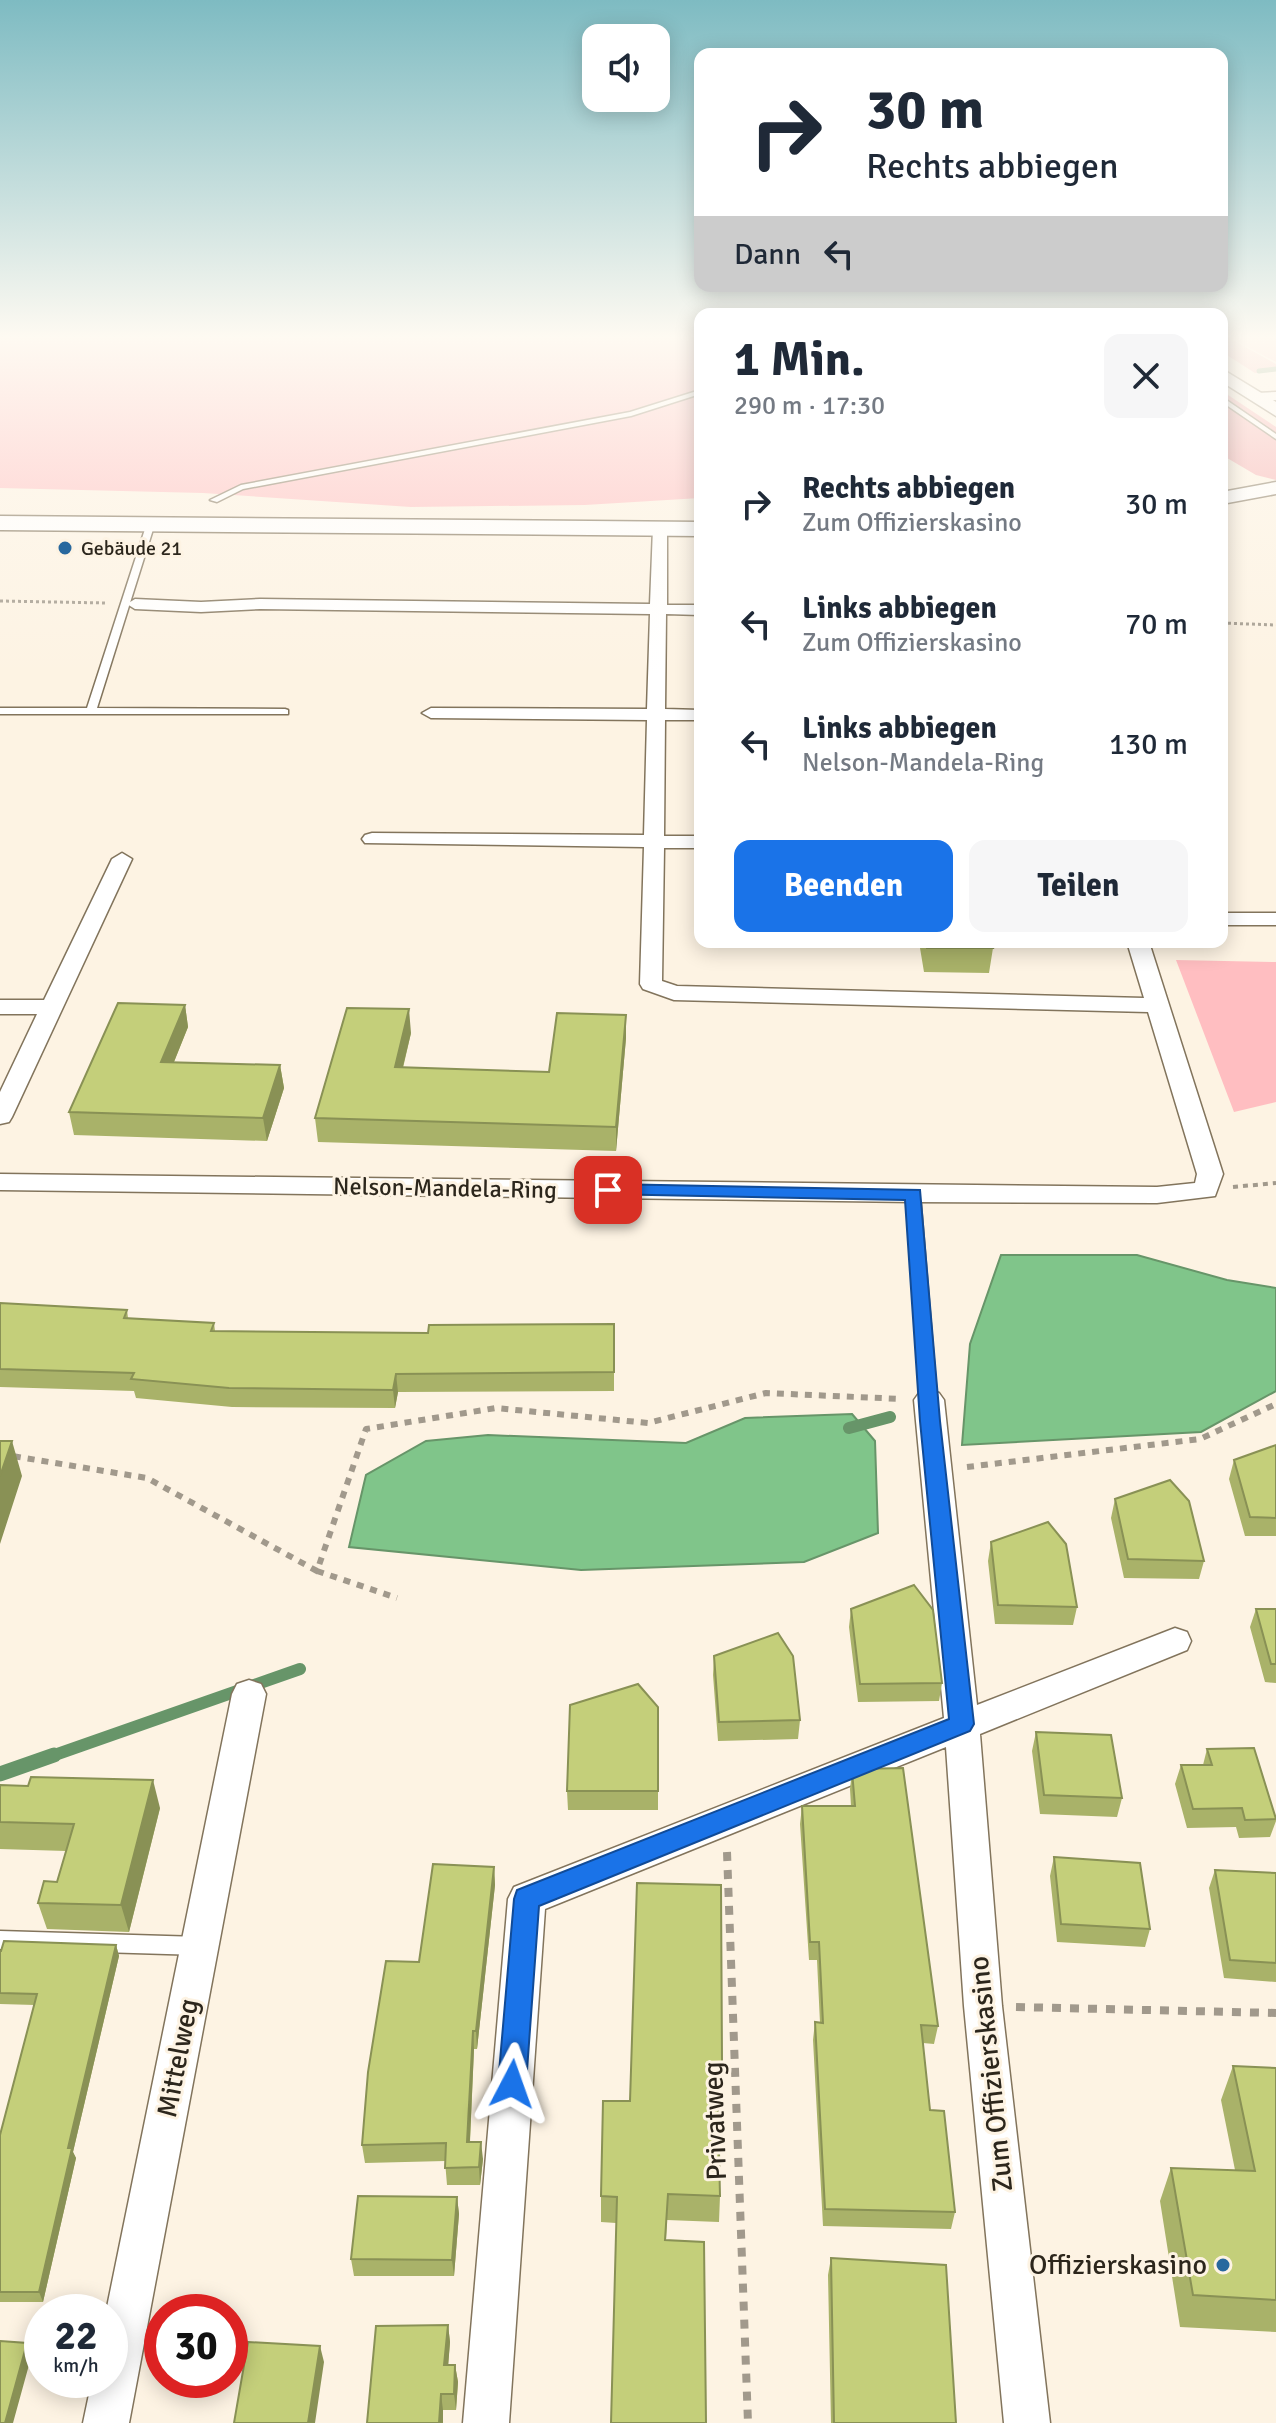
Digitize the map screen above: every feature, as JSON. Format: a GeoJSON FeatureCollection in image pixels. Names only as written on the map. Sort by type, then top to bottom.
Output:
{"type":"FeatureCollection","features":[{"type":"Feature","properties":{"kind":"street"},"geometry":{"type":"LineString","coordinates":[[1228,497],[1276,488]]}},
{"type":"Feature","properties":{"kind":"street"},"geometry":{"type":"LineString","coordinates":[[0,523],[694,529]]}},
{"type":"Feature","properties":{"kind":"street"},"geometry":{"type":"LineString","coordinates":[[660,528],[651,984],[674,993],[1159,1005]]}},
{"type":"Feature","properties":{"kind":"street"},"geometry":{"type":"LineString","coordinates":[[135,604],[694,610]]}},
{"type":"Feature","properties":{"kind":"street"},"geometry":{"type":"LineString","coordinates":[[431,713],[694,715]]}},
{"type":"Feature","properties":{"kind":"street"},"geometry":{"type":"LineString","coordinates":[[372,839],[694,842]]}},
{"type":"Feature","properties":{"kind":"street"},"geometry":{"type":"LineString","coordinates":[[0,1117],[122,859]]}},
{"type":"Feature","properties":{"kind":"street"},"geometry":{"type":"LineString","coordinates":[[1228,919],[1276,919]]}},
{"type":"Feature","properties":{"kind":"street"},"geometry":{"type":"LineString","coordinates":[[1140,948],[1210,1174],[1206,1190]]}},
{"type":"Feature","properties":{"kind":"street"},"geometry":{"type":"LineString","coordinates":[[0,1007],[52,1007]]}},
{"type":"Feature","properties":{"kind":"street","name":"Nelson-Mandela-Ring"},"geometry":{"type":"LineString","coordinates":[[0,1182],[913,1194],[1157,1195],[1206,1190]]}},
{"type":"Feature","properties":{"kind":"street","name":"Zum Offizierskasino"},"geometry":{"type":"LineString","coordinates":[[929,1400],[962,1724],[983,2006],[1027,2423]]}},
{"type":"Feature","properties":{"kind":"street"},"geometry":{"type":"LineString","coordinates":[[486,2423],[527,1899],[1175,1641]]}},
{"type":"Feature","properties":{"kind":"street","name":"Mittelweg"},"geometry":{"type":"LineString","coordinates":[[106,2423],[249,1694]]}},
{"type":"Feature","properties":{"kind":"lane"},"geometry":{"type":"LineString","coordinates":[[214,500],[241,487],[454,447]]}},
{"type":"Feature","properties":{"kind":"lane"},"geometry":{"type":"LineString","coordinates":[[91,711],[151,523]]}},
{"type":"Feature","properties":{"kind":"lane"},"geometry":{"type":"LineString","coordinates":[[0,711],[285,712]]}},
{"type":"Feature","properties":{"kind":"lane","name":"Zum Offizierskasino"},"geometry":{"type":"LineString","coordinates":[[913,1194],[929,1400]]}},
{"type":"Feature","properties":{"kind":"lane"},"geometry":{"type":"LineString","coordinates":[[0,1940],[200,1946]]}},
{"type":"Feature","properties":{"kind":"path"},"geometry":{"type":"LineString","coordinates":[[0,601],[135,604]]}},
{"type":"Feature","properties":{"kind":"path"},"geometry":{"type":"LineString","coordinates":[[1228,623],[1276,625]]}},
{"type":"Feature","properties":{"kind":"path"},"geometry":{"type":"LineString","coordinates":[[1206,1190],[1276,1183]]}},
{"type":"Feature","properties":{"kind":"path"},"geometry":{"type":"LineString","coordinates":[[317,1571],[366,1429],[496,1408],[648,1423],[766,1393],[929,1400]]}},
{"type":"Feature","properties":{"kind":"path"},"geometry":{"type":"LineString","coordinates":[[935,1470],[1200,1439],[1276,1404]]}},
{"type":"Feature","properties":{"kind":"path"},"geometry":{"type":"LineString","coordinates":[[0,1454],[147,1478],[317,1571],[397,1598]]}},
{"type":"Feature","properties":{"kind":"path","name":"Privatweg"},"geometry":{"type":"LineString","coordinates":[[725,1818],[748,2423]]}},
{"type":"Feature","properties":{"kind":"path"},"geometry":{"type":"LineString","coordinates":[[983,2006],[1276,2013]]}},
{"type":"Feature","properties":{"kind":"shaded area"},"geometry":{"type":"Polygon","coordinates":[[[0,447],[694,447],[694,498],[585,505],[411,507],[203,493],[0,488],[0,447]]]}},
{"type":"Feature","properties":{"kind":"shaded area"},"geometry":{"type":"Polygon","coordinates":[[[1228,447],[1276,447],[1276,480],[1256,475],[1228,459],[1228,447]]]}},
{"type":"Feature","properties":{"kind":"shaded area"},"geometry":{"type":"Polygon","coordinates":[[[1176,960],[1276,962],[1276,1102],[1234,1112],[1176,960]]]}},
{"type":"Feature","properties":{"kind":"shaded area"},"geometry":{"type":"Polygon","coordinates":[[[1001,1255],[1137,1255],[1227,1280],[1276,1288],[1276,1391],[1201,1432],[962,1445],[970,1344],[1001,1255]]]}},
{"type":"Feature","properties":{"kind":"shaded area"},"geometry":{"type":"Polygon","coordinates":[[[852,1414],[875,1441],[878,1533],[804,1562],[581,1570],[349,1547],[366,1475],[426,1441],[488,1435],[686,1443],[745,1418],[852,1414]]]}},
{"type":"Feature","properties":{"kind":"building"},"geometry":{"type":"Polygon","coordinates":[[[118,1003],[185,1005],[161,1062],[280,1065],[263,1118],[69,1112],[118,1003]]]}},
{"type":"Feature","properties":{"kind":"building"},"geometry":{"type":"Polygon","coordinates":[[[347,1008],[409,1009],[395,1067],[549,1072],[557,1013],[626,1015],[616,1127],[315,1118],[347,1008]]]}},
{"type":"Feature","properties":{"kind":"building"},"geometry":{"type":"Polygon","coordinates":[[[0,1303],[127,1310],[124,1318],[214,1323],[211,1331],[428,1333],[429,1325],[614,1324],[614,1372],[396,1374],[393,1390],[229,1388],[131,1379],[134,1373],[0,1369],[0,1303]]]}},
{"type":"Feature","properties":{"kind":"building"},"geometry":{"type":"Polygon","coordinates":[[[0,1441],[12,1441],[0,1476],[0,1441]]]}},
{"type":"Feature","properties":{"kind":"building"},"geometry":{"type":"Polygon","coordinates":[[[1276,1445],[1276,1518],[1250,1517],[1234,1460],[1276,1445]]]}},
{"type":"Feature","properties":{"kind":"building"},"geometry":{"type":"Polygon","coordinates":[[[1170,1480],[1189,1501],[1204,1561],[1128,1559],[1115,1499],[1170,1480]]]}},
{"type":"Feature","properties":{"kind":"building"},"geometry":{"type":"Polygon","coordinates":[[[1048,1522],[1066,1544],[1077,1607],[998,1605],[991,1542],[1048,1522]]]}},
{"type":"Feature","properties":{"kind":"building"},"geometry":{"type":"Polygon","coordinates":[[[914,1585],[933,1610],[942,1683],[860,1684],[851,1609],[914,1585]]]}},
{"type":"Feature","properties":{"kind":"building"},"geometry":{"type":"Polygon","coordinates":[[[1256,1609],[1276,1609],[1276,1664],[1271,1664],[1256,1609]]]}},
{"type":"Feature","properties":{"kind":"building"},"geometry":{"type":"Polygon","coordinates":[[[778,1633],[793,1656],[800,1720],[719,1722],[714,1656],[778,1633]]]}},
{"type":"Feature","properties":{"kind":"building"},"geometry":{"type":"Polygon","coordinates":[[[638,1684],[658,1707],[658,1791],[567,1791],[570,1705],[638,1684]]]}},
{"type":"Feature","properties":{"kind":"building"},"geometry":{"type":"Polygon","coordinates":[[[1036,1732],[1111,1735],[1122,1798],[1044,1795],[1036,1732]]]}},
{"type":"Feature","properties":{"kind":"building"},"geometry":{"type":"Polygon","coordinates":[[[1254,1748],[1276,1819],[1245,1820],[1242,1808],[1193,1809],[1181,1765],[1212,1765],[1207,1749],[1254,1748]]]}},
{"type":"Feature","properties":{"kind":"building"},"geometry":{"type":"Polygon","coordinates":[[[903,1768],[938,2026],[921,2025],[930,2110],[944,2111],[955,2212],[825,2209],[815,2022],[823,2023],[819,1942],[810,1942],[802,1806],[855,1806],[852,1771],[903,1768]]]}},
{"type":"Feature","properties":{"kind":"building"},"geometry":{"type":"Polygon","coordinates":[[[31,1777],[153,1780],[121,1905],[38,1903],[44,1881],[57,1882],[74,1824],[0,1822],[0,1785],[28,1786],[31,1777]]]}},
{"type":"Feature","properties":{"kind":"building"},"geometry":{"type":"Polygon","coordinates":[[[1054,1857],[1140,1863],[1150,1929],[1061,1924],[1054,1857]]]}},
{"type":"Feature","properties":{"kind":"building"},"geometry":{"type":"Polygon","coordinates":[[[433,1864],[494,1867],[476,2031],[473,2031],[467,2142],[481,2142],[479,2167],[445,2168],[446,2143],[362,2145],[368,2072],[386,1961],[419,1962],[433,1864]]]}},
{"type":"Feature","properties":{"kind":"building"},"geometry":{"type":"Polygon","coordinates":[[[1215,1870],[1276,1873],[1276,1963],[1230,1960],[1215,1870]]]}},
{"type":"Feature","properties":{"kind":"building"},"geometry":{"type":"Polygon","coordinates":[[[637,1883],[721,1885],[722,2062],[717,2062],[720,2196],[668,2194],[665,2240],[704,2242],[706,2423],[611,2423],[617,2197],[601,2196],[603,2101],[630,2101],[637,1883]]]}},
{"type":"Feature","properties":{"kind":"building"},"geometry":{"type":"Polygon","coordinates":[[[4,1941],[116,1945],[68,2148],[72,2148],[39,2292],[0,2292],[0,2135],[37,1994],[0,1993],[0,1951],[4,1941]]]}},
{"type":"Feature","properties":{"kind":"building","name":"Offizierskasino"},"geometry":{"type":"Polygon","coordinates":[[[1233,2066],[1276,2068],[1276,2300],[1193,2295],[1171,2168],[1255,2171],[1233,2066]]]}},
{"type":"Feature","properties":{"kind":"building"},"geometry":{"type":"Polygon","coordinates":[[[358,2196],[457,2197],[452,2260],[351,2259],[358,2196]]]}},
{"type":"Feature","properties":{"kind":"building"},"geometry":{"type":"Polygon","coordinates":[[[831,2258],[946,2265],[956,2423],[834,2423],[831,2258]]]}},
{"type":"Feature","properties":{"kind":"building"},"geometry":{"type":"Polygon","coordinates":[[[448,2325],[444,2365],[455,2365],[454,2394],[441,2394],[439,2423],[367,2423],[376,2326],[448,2325]]]}},
{"type":"Feature","properties":{"kind":"building"},"geometry":{"type":"Polygon","coordinates":[[[0,2341],[24,2343],[24,2354],[5,2423],[0,2423],[0,2341]]]}},
{"type":"Feature","properties":{"kind":"building"},"geometry":{"type":"Polygon","coordinates":[[[248,2342],[320,2346],[308,2423],[234,2423],[238,2398],[248,2398],[248,2342]]]}},
{"type":"Feature","properties":{"kind":"waterway"},"geometry":{"type":"LineString","coordinates":[[849,1428],[890,1417]]}},
{"type":"Feature","properties":{"kind":"waterway"},"geometry":{"type":"LineString","coordinates":[[49,1757],[300,1669]]}},
{"type":"Feature","properties":{"kind":"waterway"},"geometry":{"type":"LineString","coordinates":[[0,1774],[54,1755]]}},
{"type":"Feature","properties":{"kind":"place","name":"Gebäude 21"},"geometry":{"type":"Point","coordinates":[65,548]}},
{"type":"Feature","properties":{"kind":"place","name":"Offizierskasino"},"geometry":{"type":"Point","coordinates":[1223,2265]}},
{"type":"Feature","properties":{"kind":"route"},"geometry":{"type":"LineString","coordinates":[[512,2084],[527,1899],[962,1724],[930,1421],[913,1194],[608,1190]]}}]}
